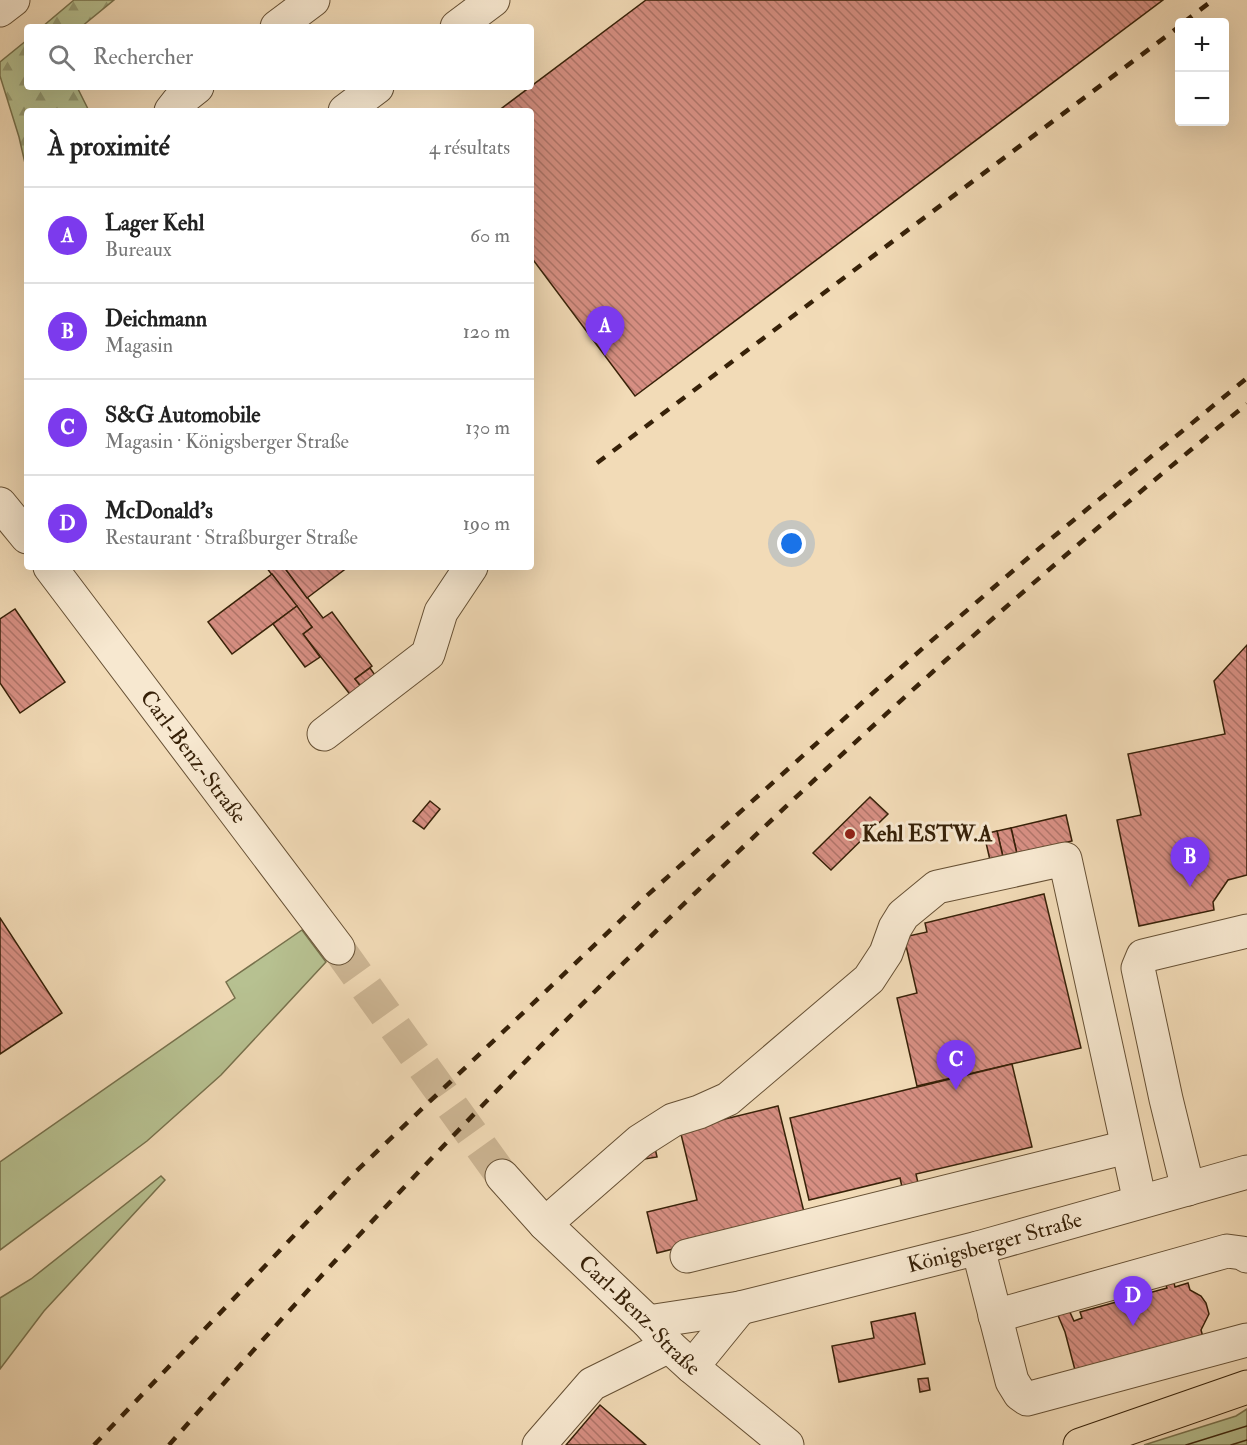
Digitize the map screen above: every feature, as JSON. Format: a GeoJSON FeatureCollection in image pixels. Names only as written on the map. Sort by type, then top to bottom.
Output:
{"type":"FeatureCollection","features":[{"type":"Feature","properties":{"kind":"main road"},"geometry":{"type":"LineString","coordinates":[[1080,1445],[1247,1387]]}},
{"type":"Feature","properties":{"kind":"street"},"geometry":{"type":"LineString","coordinates":[[0,9],[13,0]]}},
{"type":"Feature","properties":{"kind":"street"},"geometry":{"type":"LineString","coordinates":[[281,24],[313,0]]}},
{"type":"Feature","properties":{"kind":"street"},"geometry":{"type":"LineString","coordinates":[[461,24],[493,0]]}},
{"type":"Feature","properties":{"kind":"street"},"geometry":{"type":"LineString","coordinates":[[173,108],[193,90]]}},
{"type":"Feature","properties":{"kind":"street"},"geometry":{"type":"LineString","coordinates":[[349,108],[373,90]]}},
{"type":"Feature","properties":{"kind":"street","name":"Carl-Benz-Straße"},"geometry":{"type":"LineString","coordinates":[[52,570],[338,948]]}},
{"type":"Feature","properties":{"kind":"street"},"geometry":{"type":"LineString","coordinates":[[324,734],[428,654],[441,612],[469,570]]}},
{"type":"Feature","properties":{"kind":"street"},"geometry":{"type":"LineString","coordinates":[[545,1224],[639,1142],[673,1120],[729,1099],[869,979],[886,952],[895,928],[903,915],[937,887],[1065,859],[1140,1202]]}},
{"type":"Feature","properties":{"kind":"street"},"geometry":{"type":"LineString","coordinates":[[1188,1189],[1138,968],[1143,956],[1247,931]]}},
{"type":"Feature","properties":{"kind":"street"},"geometry":{"type":"LineString","coordinates":[[687,1256],[1127,1147]]}},
{"type":"Feature","properties":{"kind":"street","name":"Königsberger Straße"},"geometry":{"type":"LineString","coordinates":[[648,1322],[740,1308],[978,1248],[1247,1172]]}},
{"type":"Feature","properties":{"kind":"street","name":"Carl-Benz-Straße"},"geometry":{"type":"LineString","coordinates":[[502,1176],[545,1224],[648,1322],[681,1357],[779,1442]]}},
{"type":"Feature","properties":{"kind":"street"},"geometry":{"type":"LineString","coordinates":[[978,1248],[1012,1381],[1020,1394],[1027,1399],[1247,1340]]}},
{"type":"Feature","properties":{"kind":"street"},"geometry":{"type":"LineString","coordinates":[[995,1316],[1227,1251],[1242,1252],[1247,1256]]}},
{"type":"Feature","properties":{"kind":"street"},"geometry":{"type":"LineString","coordinates":[[539,1445],[592,1384],[681,1357],[740,1308]]}},
{"type":"Feature","properties":{"kind":"green space"},"geometry":{"type":"Polygon","coordinates":[[[74,0],[114,0],[85,24],[46,24],[74,0]]]}},
{"type":"Feature","properties":{"kind":"green space"},"geometry":{"type":"Polygon","coordinates":[[[24,42],[24,90],[78,90],[88,108],[24,108],[24,159],[0,76],[0,62],[24,42]]]}},
{"type":"Feature","properties":{"kind":"green space"},"geometry":{"type":"Polygon","coordinates":[[[302,930],[326,962],[221,1075],[147,1141],[0,1250],[0,1162],[235,998],[226,982],[302,930]]]}},
{"type":"Feature","properties":{"kind":"green space"},"geometry":{"type":"Polygon","coordinates":[[[161,1176],[165,1180],[44,1311],[0,1369],[0,1298],[31,1279],[161,1176]]]}},
{"type":"Feature","properties":{"kind":"green space"},"geometry":{"type":"Polygon","coordinates":[[[1247,1409],[1247,1445],[1144,1445],[1236,1416],[1247,1409]]]}},
{"type":"Feature","properties":{"kind":"building"},"geometry":{"type":"Polygon","coordinates":[[[646,0],[1163,0],[635,396],[534,261],[534,108],[502,108],[526,90],[534,90],[534,84],[646,0]]]}},
{"type":"Feature","properties":{"kind":"building"},"geometry":{"type":"Polygon","coordinates":[[[268,570],[286,570],[323,618],[332,612],[372,666],[355,679],[363,689],[352,697],[303,634],[312,627],[268,570]]]}},
{"type":"Feature","properties":{"kind":"building"},"geometry":{"type":"Polygon","coordinates":[[[286,570],[344,570],[307,598],[286,570]]]}},
{"type":"Feature","properties":{"kind":"building"},"geometry":{"type":"Polygon","coordinates":[[[272,574],[297,606],[232,654],[208,622],[272,574]]]}},
{"type":"Feature","properties":{"kind":"building"},"geometry":{"type":"Polygon","coordinates":[[[297,606],[312,627],[303,634],[320,657],[305,667],[273,624],[297,606]]]}},
{"type":"Feature","properties":{"kind":"building"},"geometry":{"type":"Polygon","coordinates":[[[15,609],[65,682],[20,713],[0,683],[0,619],[15,609]]]}},
{"type":"Feature","properties":{"kind":"building"},"geometry":{"type":"Polygon","coordinates":[[[1247,645],[1247,875],[1228,880],[1213,902],[1214,910],[1139,926],[1117,820],[1141,815],[1128,754],[1225,734],[1214,681],[1247,645]]]}},
{"type":"Feature","properties":{"kind":"building"},"geometry":{"type":"Polygon","coordinates":[[[370,668],[377,678],[363,689],[355,679],[370,668]]]}},
{"type":"Feature","properties":{"kind":"building","name":"Kehl ESTW.A"},"geometry":{"type":"Polygon","coordinates":[[[870,797],[888,814],[831,870],[813,853],[870,797]]]}},
{"type":"Feature","properties":{"kind":"building"},"geometry":{"type":"Polygon","coordinates":[[[430,801],[440,809],[424,829],[413,821],[430,801]]]}},
{"type":"Feature","properties":{"kind":"building"},"geometry":{"type":"Polygon","coordinates":[[[1066,815],[1072,841],[1017,854],[1011,828],[1066,815]]]}},
{"type":"Feature","properties":{"kind":"building"},"geometry":{"type":"Polygon","coordinates":[[[1011,828],[1017,854],[1003,857],[997,831],[1011,828]]]}},
{"type":"Feature","properties":{"kind":"building"},"geometry":{"type":"Polygon","coordinates":[[[997,831],[1003,857],[990,860],[984,834],[997,831]]]}},
{"type":"Feature","properties":{"kind":"building"},"geometry":{"type":"Polygon","coordinates":[[[1044,894],[1081,1048],[917,1086],[897,998],[917,993],[904,937],[927,932],[925,923],[1044,894]]]}},
{"type":"Feature","properties":{"kind":"building"},"geometry":{"type":"Polygon","coordinates":[[[0,918],[62,1013],[0,1054],[0,918]]]}},
{"type":"Feature","properties":{"kind":"building"},"geometry":{"type":"Polygon","coordinates":[[[1012,1064],[1032,1147],[916,1174],[918,1183],[902,1187],[900,1178],[809,1200],[790,1118],[1012,1064]]]}},
{"type":"Feature","properties":{"kind":"building"},"geometry":{"type":"Polygon","coordinates":[[[778,1106],[805,1216],[657,1253],[647,1212],[697,1200],[680,1130],[778,1106]]]}},
{"type":"Feature","properties":{"kind":"building"},"geometry":{"type":"Polygon","coordinates":[[[655,1148],[657,1157],[645,1159],[643,1151],[655,1148]]]}},
{"type":"Feature","properties":{"kind":"building"},"geometry":{"type":"Polygon","coordinates":[[[1174,1283],[1175,1287],[1188,1283],[1190,1290],[1201,1296],[1206,1303],[1209,1314],[1201,1330],[1203,1337],[1075,1370],[1065,1332],[1057,1313],[1068,1308],[1074,1321],[1082,1318],[1080,1312],[1167,1288],[1166,1285],[1174,1283]]]}},
{"type":"Feature","properties":{"kind":"building"},"geometry":{"type":"Polygon","coordinates":[[[915,1313],[925,1364],[839,1382],[832,1346],[874,1338],[871,1322],[915,1313]]]}},
{"type":"Feature","properties":{"kind":"building"},"geometry":{"type":"Polygon","coordinates":[[[928,1378],[930,1390],[920,1392],[918,1379],[928,1378]]]}},
{"type":"Feature","properties":{"kind":"building"},"geometry":{"type":"Polygon","coordinates":[[[600,1405],[646,1445],[566,1445],[600,1405]]]}},
{"type":"Feature","properties":{"kind":"tunnel"},"geometry":{"type":"LineString","coordinates":[[338,948],[502,1176]]}},
{"type":"Feature","properties":{"kind":"tram line"},"geometry":{"type":"LineString","coordinates":[[1186,1445],[1247,1426]]}},
{"type":"Feature","properties":{"kind":"tram line"},"geometry":{"type":"LineString","coordinates":[[1231,1445],[1247,1440]]}},
{"type":"Feature","properties":{"kind":"railway"},"geometry":{"type":"LineString","coordinates":[[1189,18],[1213,0]]}},
{"type":"Feature","properties":{"kind":"railway"},"geometry":{"type":"LineString","coordinates":[[597,463],[1175,30]]}},
{"type":"Feature","properties":{"kind":"railway"},"geometry":{"type":"LineString","coordinates":[[94,1445],[349,1178],[642,900],[923,648],[1041,547],[1247,378]]}},
{"type":"Feature","properties":{"kind":"railway"},"geometry":{"type":"LineString","coordinates":[[169,1445],[422,1168],[686,902],[822,773],[961,647],[1247,404]]}},
{"type":"Feature","properties":{"kind":"place","name":"Lager Kehl"},"geometry":{"type":"Point","coordinates":[605,356]}},
{"type":"Feature","properties":{"kind":"place","name":"Kehl ESTW.A"},"geometry":{"type":"Point","coordinates":[850,834]}},
{"type":"Feature","properties":{"kind":"place","name":"Deichmann"},"geometry":{"type":"Point","coordinates":[1190,887]}},
{"type":"Feature","properties":{"kind":"place","name":"S&G Automobile"},"geometry":{"type":"Point","coordinates":[956,1090]}},
{"type":"Feature","properties":{"kind":"place","name":"McDonald's"},"geometry":{"type":"Point","coordinates":[1133,1326]}}]}
